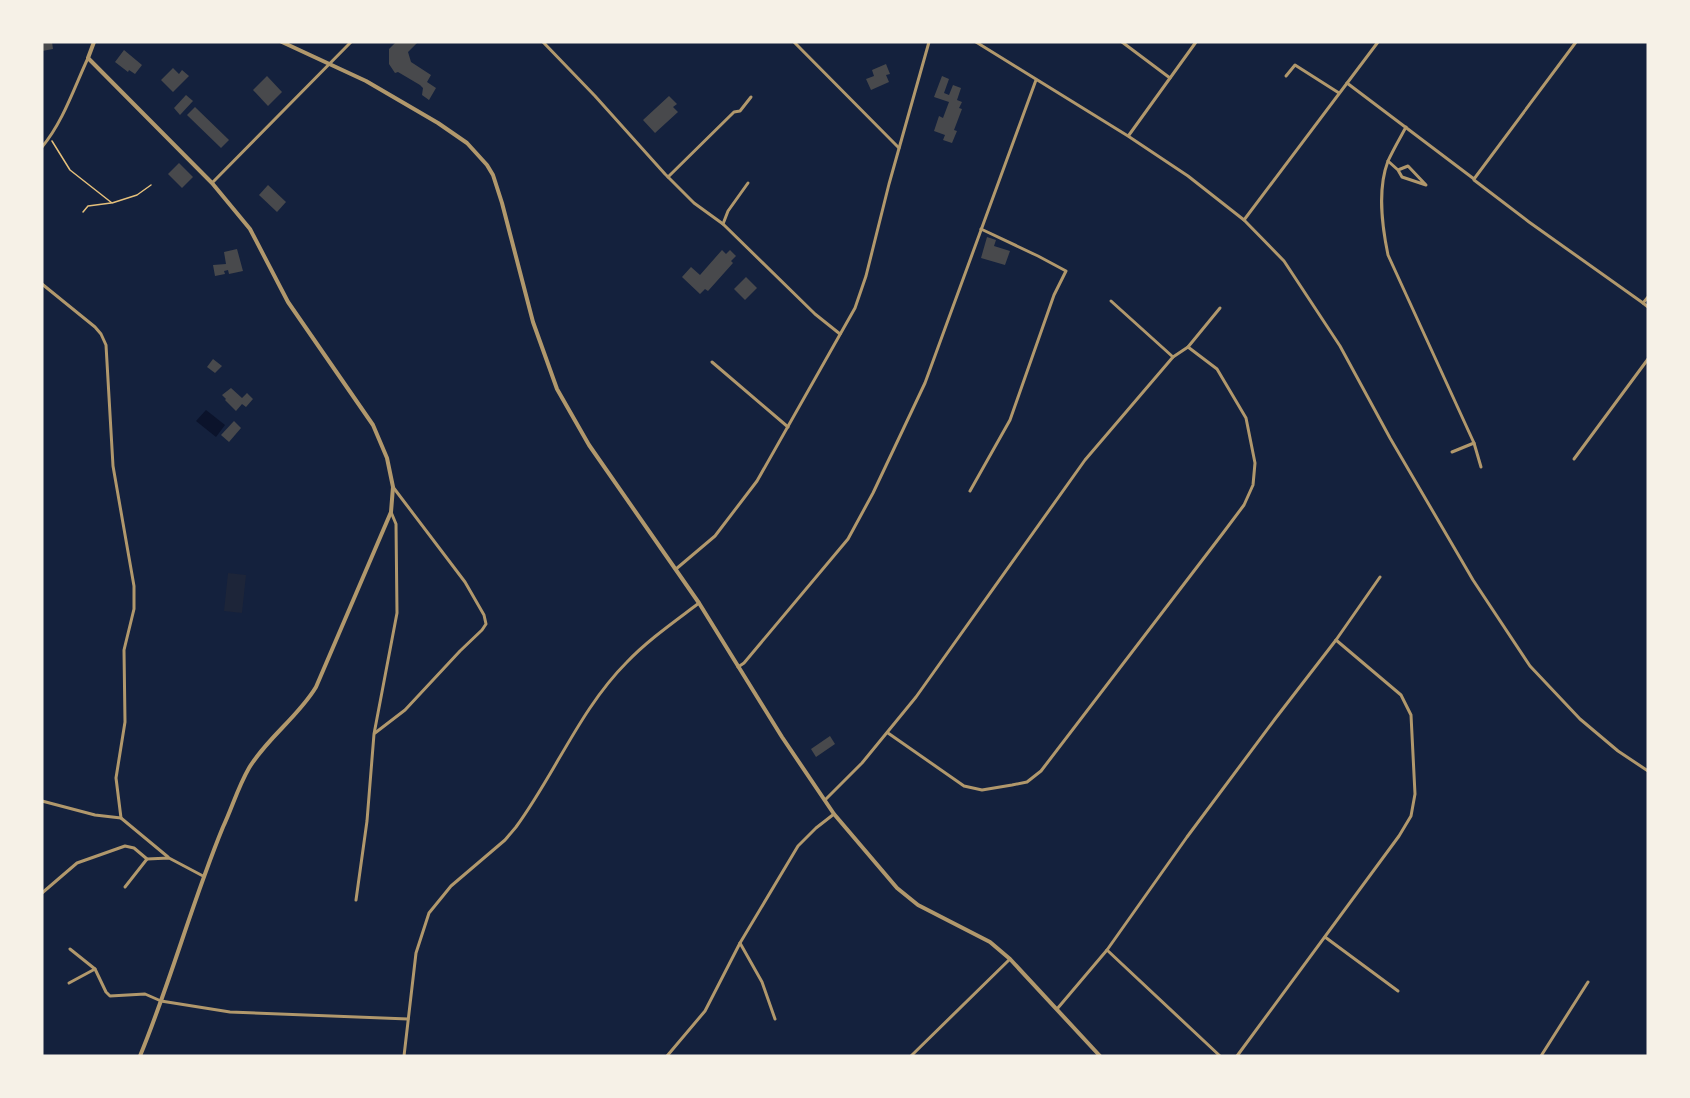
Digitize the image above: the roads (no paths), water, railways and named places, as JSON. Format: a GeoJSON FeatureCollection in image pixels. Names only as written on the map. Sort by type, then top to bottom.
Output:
{"type":"FeatureCollection","features":[{"type":"Feature","properties":{"kind":"street"},"geometry":{"type":"LineString","coordinates":[[42,147],[50,138],[94,42]]}},
{"type":"Feature","properties":{"kind":"street"},"geometry":{"type":"LineString","coordinates":[[282,42],[366,81],[454,133],[487,165],[500,195],[533,322],[557,389],[589,445],[699,603],[782,737],[834,814],[897,888],[918,905],[990,942],[1010,959],[1100,1056]]}},
{"type":"Feature","properties":{"kind":"street"},"geometry":{"type":"LineString","coordinates":[[212,183],[351,42]]}},
{"type":"Feature","properties":{"kind":"street"},"geometry":{"type":"LineString","coordinates":[[543,42],[694,203],[723,224],[807,306],[840,334]]}},
{"type":"Feature","properties":{"kind":"street"},"geometry":{"type":"LineString","coordinates":[[794,42],[899,148]]}},
{"type":"Feature","properties":{"kind":"street"},"geometry":{"type":"LineString","coordinates":[[676,569],[715,536],[757,481],[855,308],[866,276],[929,42]]}},
{"type":"Feature","properties":{"kind":"street"},"geometry":{"type":"LineString","coordinates":[[976,42],[1188,176],[1244,220],[1284,261],[1340,346],[1390,438],[1473,580],[1530,666],[1580,719],[1648,771]]}},
{"type":"Feature","properties":{"kind":"street"},"geometry":{"type":"LineString","coordinates":[[1122,42],[1170,78]]}},
{"type":"Feature","properties":{"kind":"street"},"geometry":{"type":"LineString","coordinates":[[1128,136],[1196,42]]}},
{"type":"Feature","properties":{"kind":"street"},"geometry":{"type":"LineString","coordinates":[[1244,220],[1378,42]]}},
{"type":"Feature","properties":{"kind":"street"},"geometry":{"type":"LineString","coordinates":[[1474,179],[1576,42]]}},
{"type":"Feature","properties":{"kind":"street"},"geometry":{"type":"LineString","coordinates":[[88,58],[212,183],[253,234],[288,302],[373,425],[387,458],[393,487],[391,512],[316,687],[308,700],[249,767],[203,876],[140,1056]]}},
{"type":"Feature","properties":{"kind":"street"},"geometry":{"type":"LineString","coordinates":[[1286,76],[1295,65],[1339,93]]}},
{"type":"Feature","properties":{"kind":"street"},"geometry":{"type":"LineString","coordinates":[[738,667],[777,625],[848,539],[873,493],[926,383],[1036,80]]}},
{"type":"Feature","properties":{"kind":"street"},"geometry":{"type":"LineString","coordinates":[[1347,83],[1529,222],[1648,307]]}},
{"type":"Feature","properties":{"kind":"street"},"geometry":{"type":"LineString","coordinates":[[668,177],[734,112],[740,111],[751,97]]}},
{"type":"Feature","properties":{"kind":"street"},"geometry":{"type":"LineString","coordinates":[[1406,127],[1388,161],[1384,176],[1382,226],[1388,255],[1474,443],[1481,467]]}},
{"type":"Feature","properties":{"kind":"street"},"geometry":{"type":"LineString","coordinates":[[1388,161],[1402,177],[1426,185],[1408,166],[1398,170]]}},
{"type":"Feature","properties":{"kind":"street"},"geometry":{"type":"LineString","coordinates":[[723,224],[728,211],[748,183]]}},
{"type":"Feature","properties":{"kind":"street"},"geometry":{"type":"LineString","coordinates":[[970,491],[1010,420],[1054,295],[1066,271],[1038,255],[981,230]]}},
{"type":"Feature","properties":{"kind":"street"},"geometry":{"type":"LineString","coordinates":[[42,284],[95,327],[106,345],[112,466],[134,586],[134,609],[124,650],[125,722],[116,778],[121,818]]}},
{"type":"Feature","properties":{"kind":"street"},"geometry":{"type":"LineString","coordinates":[[1643,303],[1648,297]]}},
{"type":"Feature","properties":{"kind":"street"},"geometry":{"type":"LineString","coordinates":[[1111,301],[1173,357]]}},
{"type":"Feature","properties":{"kind":"street"},"geometry":{"type":"LineString","coordinates":[[825,800],[862,764],[916,698],[1085,460],[1173,357],[1188,347],[1220,308]]}},
{"type":"Feature","properties":{"kind":"street"},"geometry":{"type":"LineString","coordinates":[[888,733],[964,786],[982,790],[1012,785],[1027,782],[1041,771],[1244,505],[1253,485],[1255,463],[1246,418],[1217,369],[1188,347]]}},
{"type":"Feature","properties":{"kind":"street"},"geometry":{"type":"LineString","coordinates":[[1574,459],[1648,359]]}},
{"type":"Feature","properties":{"kind":"street"},"geometry":{"type":"LineString","coordinates":[[712,362],[788,427]]}},
{"type":"Feature","properties":{"kind":"street"},"geometry":{"type":"LineString","coordinates":[[1452,452],[1474,443]]}},
{"type":"Feature","properties":{"kind":"street"},"geometry":{"type":"LineString","coordinates":[[374,735],[405,710],[486,624],[484,615],[465,582],[393,487]]}},
{"type":"Feature","properties":{"kind":"street"},"geometry":{"type":"LineString","coordinates":[[356,900],[367,821],[374,735],[397,613],[396,524],[391,512]]}},
{"type":"Feature","properties":{"kind":"street"},"geometry":{"type":"LineString","coordinates":[[1056,1010],[1107,950],[1194,828],[1336,640],[1380,577]]}},
{"type":"Feature","properties":{"kind":"street"},"geometry":{"type":"LineString","coordinates":[[404,1056],[416,953],[424,924],[436,902],[451,886],[505,840],[516,827],[585,716],[626,663],[649,641],[699,603]]}},
{"type":"Feature","properties":{"kind":"street"},"geometry":{"type":"LineString","coordinates":[[1237,1056],[1399,836],[1411,816],[1415,794],[1411,715],[1401,695],[1336,640]]}},
{"type":"Feature","properties":{"kind":"street"},"geometry":{"type":"LineString","coordinates":[[42,801],[95,815],[121,818],[169,858],[203,876]]}},
{"type":"Feature","properties":{"kind":"street"},"geometry":{"type":"LineString","coordinates":[[667,1056],[705,1011],[740,943],[798,846],[834,814]]}},
{"type":"Feature","properties":{"kind":"street"},"geometry":{"type":"LineString","coordinates":[[42,893],[77,863],[129,846],[147,859],[169,858]]}},
{"type":"Feature","properties":{"kind":"street"},"geometry":{"type":"LineString","coordinates":[[125,887],[147,859]]}},
{"type":"Feature","properties":{"kind":"street"},"geometry":{"type":"LineString","coordinates":[[1324,938],[1398,990]]}},
{"type":"Feature","properties":{"kind":"street"},"geometry":{"type":"LineString","coordinates":[[740,943],[762,982],[774,1019]]}},
{"type":"Feature","properties":{"kind":"street"},"geometry":{"type":"LineString","coordinates":[[70,949],[95,969],[110,996],[145,994],[161,1001],[230,1012],[409,1019]]}},
{"type":"Feature","properties":{"kind":"street"},"geometry":{"type":"LineString","coordinates":[[1107,950],[1220,1056]]}},
{"type":"Feature","properties":{"kind":"street"},"geometry":{"type":"LineString","coordinates":[[911,1056],[1010,959]]}},
{"type":"Feature","properties":{"kind":"street"},"geometry":{"type":"LineString","coordinates":[[69,983],[95,969]]}},
{"type":"Feature","properties":{"kind":"street"},"geometry":{"type":"LineString","coordinates":[[1541,1056],[1588,982]]}}]}
